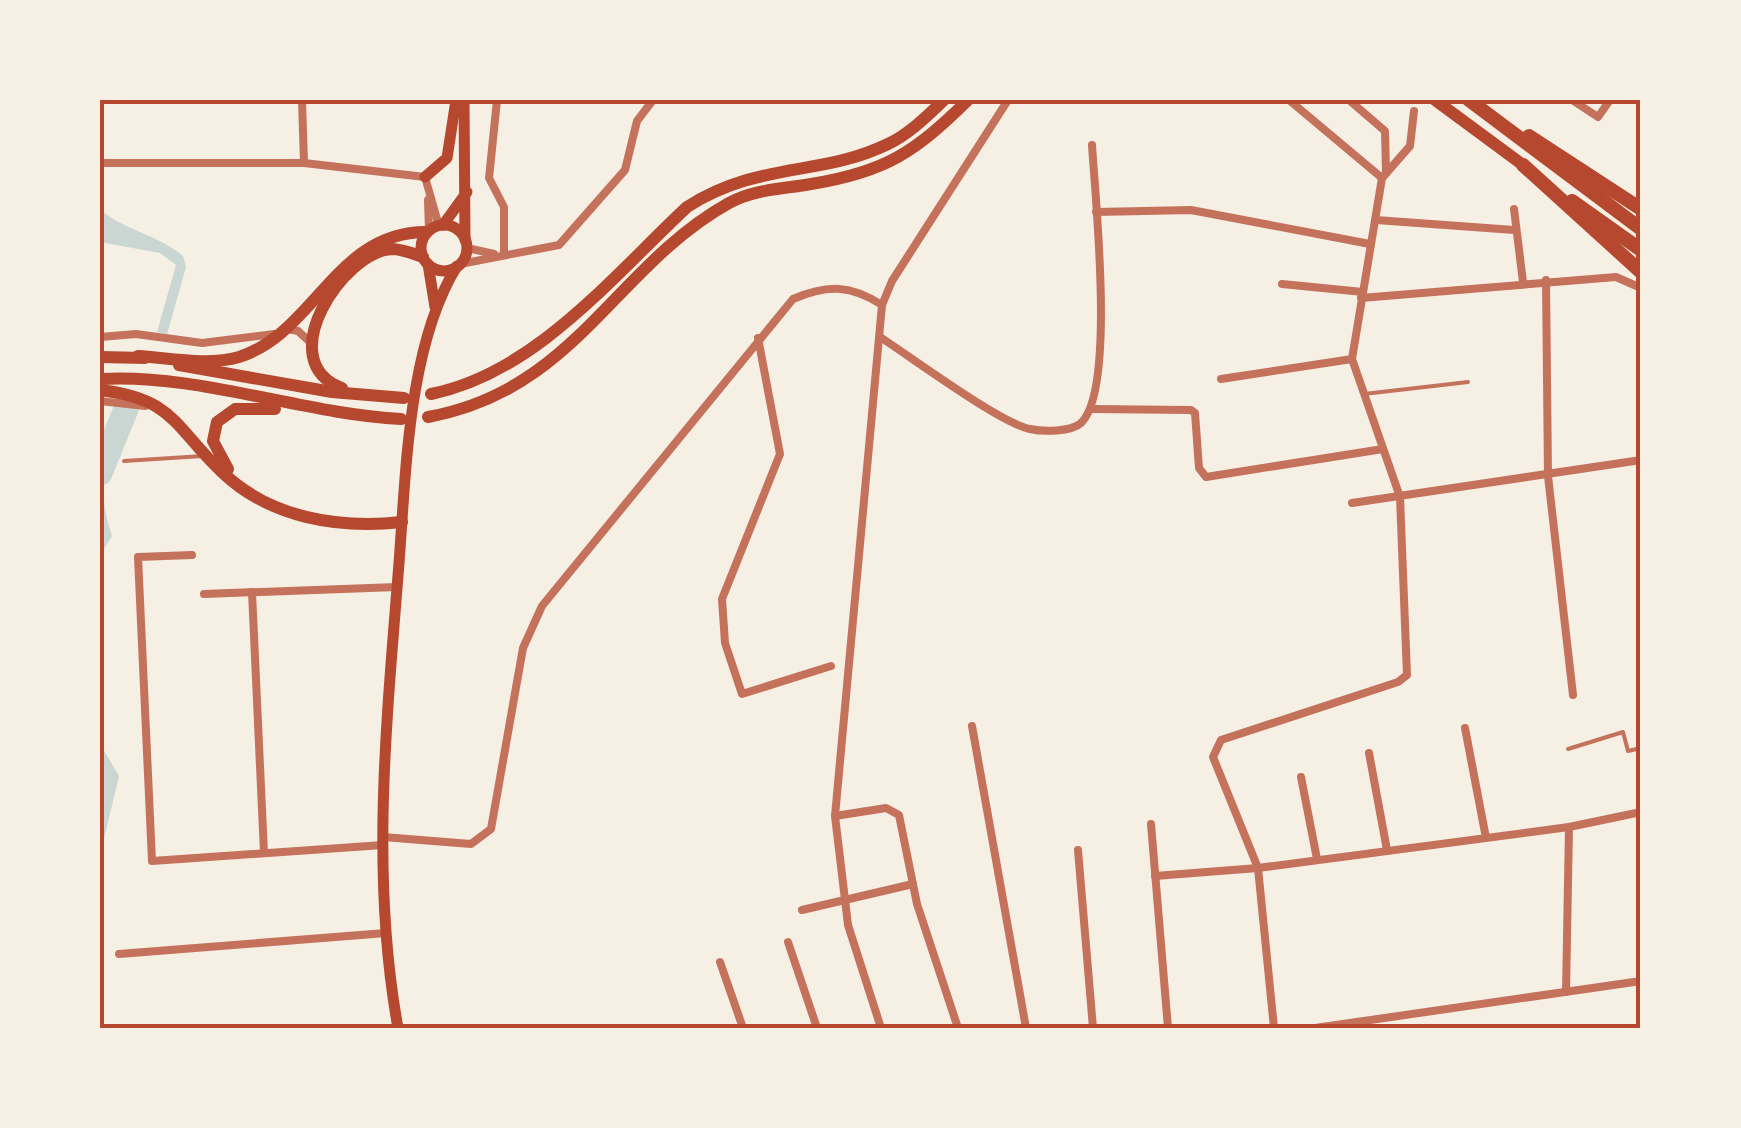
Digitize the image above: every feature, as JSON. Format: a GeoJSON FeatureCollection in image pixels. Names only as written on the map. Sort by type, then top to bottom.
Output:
{"type":"FeatureCollection","features":[{"type":"Feature","properties":{"kind":"highway"},"geometry":{"type":"LineString","coordinates":[[431,394],[465,386],[538,344],[688,208],[716,189],[740,178],[876,149],[919,123],[944,100]]}},
{"type":"Feature","properties":{"kind":"highway"},"geometry":{"type":"LineString","coordinates":[[428,416],[491,399],[553,360],[676,244],[732,201],[886,166],[936,135],[968,100]]}},
{"type":"Feature","properties":{"kind":"highway"},"geometry":{"type":"LineString","coordinates":[[1435,100],[1641,250]]}},
{"type":"Feature","properties":{"kind":"highway"},"geometry":{"type":"LineString","coordinates":[[1470,100],[1641,210]]}},
{"type":"Feature","properties":{"kind":"highway"},"geometry":{"type":"LineString","coordinates":[[1470,100],[1641,229]]}},
{"type":"Feature","properties":{"kind":"highway"},"geometry":{"type":"LineString","coordinates":[[1523,165],[1641,272]]}},
{"type":"Feature","properties":{"kind":"highway"},"geometry":{"type":"LineString","coordinates":[[100,357],[227,360],[243,356],[276,333],[372,244],[393,234],[434,228]]}},
{"type":"Feature","properties":{"kind":"highway"},"geometry":{"type":"LineString","coordinates":[[384,398],[327,382],[312,363],[310,342],[334,293],[370,257],[393,249],[425,261]]}},
{"type":"Feature","properties":{"kind":"highway"},"geometry":{"type":"LineString","coordinates":[[138,356],[235,377],[404,398]]}},
{"type":"Feature","properties":{"kind":"highway"},"geometry":{"type":"LineString","coordinates":[[100,379],[154,380],[338,413]]}},
{"type":"Feature","properties":{"kind":"highway"},"geometry":{"type":"LineString","coordinates":[[100,390],[139,395],[213,434]]}},
{"type":"Feature","properties":{"kind":"highway"},"geometry":{"type":"LineString","coordinates":[[244,490],[214,449],[216,422],[235,409],[401,419]]}},
{"type":"Feature","properties":{"kind":"highway"},"geometry":{"type":"LineString","coordinates":[[167,413],[244,490],[277,509],[304,517],[402,522]]}},
{"type":"Feature","properties":{"kind":"main road"},"geometry":{"type":"LineString","coordinates":[[425,177],[448,158],[456,100]]}},
{"type":"Feature","properties":{"kind":"main road"},"geometry":{"type":"LineString","coordinates":[[398,1028],[386,933],[383,841],[388,675],[422,362],[435,307],[466,244],[464,100]]}},
{"type":"Feature","properties":{"kind":"main road"},"geometry":{"type":"LineString","coordinates":[[435,307],[421,244],[467,192]]}},
{"type":"Feature","properties":{"kind":"main road"},"geometry":{"type":"LineString","coordinates":[[434,228],[459,230],[466,244]]}},
{"type":"Feature","properties":{"kind":"main road"},"geometry":{"type":"LineString","coordinates":[[425,261],[446,271],[459,265]]}},
{"type":"Feature","properties":{"kind":"street"},"geometry":{"type":"LineString","coordinates":[[302,100],[304,163]]}},
{"type":"Feature","properties":{"kind":"street"},"geometry":{"type":"LineString","coordinates":[[497,100],[489,178],[504,206],[504,255]]}},
{"type":"Feature","properties":{"kind":"street"},"geometry":{"type":"LineString","coordinates":[[459,265],[559,245],[625,170],[636,120],[653,100]]}},
{"type":"Feature","properties":{"kind":"street"},"geometry":{"type":"LineString","coordinates":[[881,1028],[848,924],[835,816],[882,305],[892,280],[1008,100]]}},
{"type":"Feature","properties":{"kind":"street"},"geometry":{"type":"LineString","coordinates":[[1290,100],[1384,175]]}},
{"type":"Feature","properties":{"kind":"street"},"geometry":{"type":"LineString","coordinates":[[1274,1028],[1258,868],[1213,757],[1214,747],[1220,740],[1398,682],[1407,675],[1400,496],[1352,359],[1384,175],[1385,131],[1349,100]]}},
{"type":"Feature","properties":{"kind":"street"},"geometry":{"type":"LineString","coordinates":[[1572,100],[1598,118],[1610,100]]}},
{"type":"Feature","properties":{"kind":"street"},"geometry":{"type":"LineString","coordinates":[[1384,175],[1410,146],[1414,110]]}},
{"type":"Feature","properties":{"kind":"street"},"geometry":{"type":"LineString","coordinates":[[880,337],[1025,428],[1075,428],[1092,409],[1102,339],[1092,145]]}},
{"type":"Feature","properties":{"kind":"street"},"geometry":{"type":"LineString","coordinates":[[100,163],[304,163],[425,177],[434,228]]}},
{"type":"Feature","properties":{"kind":"street"},"geometry":{"type":"LineString","coordinates":[[1514,209],[1523,282]]}},
{"type":"Feature","properties":{"kind":"street"},"geometry":{"type":"LineString","coordinates":[[1096,212],[1191,210],[1370,244]]}},
{"type":"Feature","properties":{"kind":"street"},"geometry":{"type":"LineString","coordinates":[[1376,220],[1514,230]]}},
{"type":"Feature","properties":{"kind":"street"},"geometry":{"type":"LineString","coordinates":[[466,244],[504,255]]}},
{"type":"Feature","properties":{"kind":"street"},"geometry":{"type":"LineString","coordinates":[[1282,284],[1362,295],[1616,277],[1641,288]]}},
{"type":"Feature","properties":{"kind":"street"},"geometry":{"type":"LineString","coordinates":[[1546,280],[1548,476],[1573,694]]}},
{"type":"Feature","properties":{"kind":"street"},"geometry":{"type":"LineString","coordinates":[[192,555],[138,557],[150,854],[157,863],[383,841],[470,844],[482,840],[491,829],[514,692],[530,627],[793,299],[832,286],[857,289],[882,305]]}},
{"type":"Feature","properties":{"kind":"street"},"geometry":{"type":"LineString","coordinates":[[100,337],[136,334],[202,343],[248,341],[298,331],[310,342]]}},
{"type":"Feature","properties":{"kind":"street"},"geometry":{"type":"LineString","coordinates":[[758,338],[780,454],[722,599],[725,643],[742,694],[832,666]]}},
{"type":"Feature","properties":{"kind":"street"},"geometry":{"type":"LineString","coordinates":[[1221,379],[1352,359]]}},
{"type":"Feature","properties":{"kind":"street"},"geometry":{"type":"LineString","coordinates":[[100,402],[167,413]]}},
{"type":"Feature","properties":{"kind":"street"},"geometry":{"type":"LineString","coordinates":[[1092,409],[1190,410],[1195,414],[1199,468],[1206,477],[1384,449]]}},
{"type":"Feature","properties":{"kind":"street"},"geometry":{"type":"LineString","coordinates":[[1352,504],[1641,460]]}},
{"type":"Feature","properties":{"kind":"street"},"geometry":{"type":"LineString","coordinates":[[204,594],[397,587]]}},
{"type":"Feature","properties":{"kind":"street"},"geometry":{"type":"LineString","coordinates":[[252,592],[264,853]]}},
{"type":"Feature","properties":{"kind":"street"},"geometry":{"type":"LineString","coordinates":[[972,726],[995,874],[1026,1028]]}},
{"type":"Feature","properties":{"kind":"street"},"geometry":{"type":"LineString","coordinates":[[1465,728],[1486,838]]}},
{"type":"Feature","properties":{"kind":"street"},"geometry":{"type":"LineString","coordinates":[[1369,753],[1387,850]]}},
{"type":"Feature","properties":{"kind":"street"},"geometry":{"type":"LineString","coordinates":[[1300,777],[1316,859]]}},
{"type":"Feature","properties":{"kind":"street"},"geometry":{"type":"LineString","coordinates":[[835,816],[886,808],[899,815],[917,904],[958,1028]]}},
{"type":"Feature","properties":{"kind":"street"},"geometry":{"type":"LineString","coordinates":[[1155,876],[1258,868],[1486,838],[1641,812]]}},
{"type":"Feature","properties":{"kind":"street"},"geometry":{"type":"LineString","coordinates":[[1150,824],[1168,1028]]}},
{"type":"Feature","properties":{"kind":"street"},"geometry":{"type":"LineString","coordinates":[[1566,992],[1569,827]]}},
{"type":"Feature","properties":{"kind":"street"},"geometry":{"type":"LineString","coordinates":[[1078,850],[1093,1028]]}},
{"type":"Feature","properties":{"kind":"street"},"geometry":{"type":"LineString","coordinates":[[802,910],[913,884]]}},
{"type":"Feature","properties":{"kind":"street"},"geometry":{"type":"LineString","coordinates":[[120,954],[386,933]]}},
{"type":"Feature","properties":{"kind":"street"},"geometry":{"type":"LineString","coordinates":[[788,942],[817,1028]]}},
{"type":"Feature","properties":{"kind":"street"},"geometry":{"type":"LineString","coordinates":[[720,962],[742,1028]]}},
{"type":"Feature","properties":{"kind":"street"},"geometry":{"type":"LineString","coordinates":[[1315,1028],[1641,981]]}},
{"type":"Feature","properties":{"kind":"lane"},"geometry":{"type":"LineString","coordinates":[[1364,394],[1468,382]]}},
{"type":"Feature","properties":{"kind":"lane"},"geometry":{"type":"LineString","coordinates":[[124,462],[207,456]]}},
{"type":"Feature","properties":{"kind":"lane"},"geometry":{"type":"LineString","coordinates":[[1568,749],[1623,732],[1628,751],[1641,748]]}},
{"type":"Feature","properties":{"kind":"shaded area"},"geometry":{"type":"Polygon","coordinates":[[[100,209],[183,256],[186,267],[167,334],[157,332],[176,265],[160,253],[100,242],[100,209]]]}},
{"type":"Feature","properties":{"kind":"shaded area"},"geometry":{"type":"Polygon","coordinates":[[[116,417],[132,418],[106,476],[104,502],[112,536],[100,555],[100,462],[108,428],[116,417]]]}},
{"type":"Feature","properties":{"kind":"shaded area"},"geometry":{"type":"Polygon","coordinates":[[[100,744],[119,776],[100,855],[100,744]]]}},
{"type":"Feature","properties":{"kind":"waterway"},"geometry":{"type":"LineString","coordinates":[[100,473],[126,409]]}}]}
